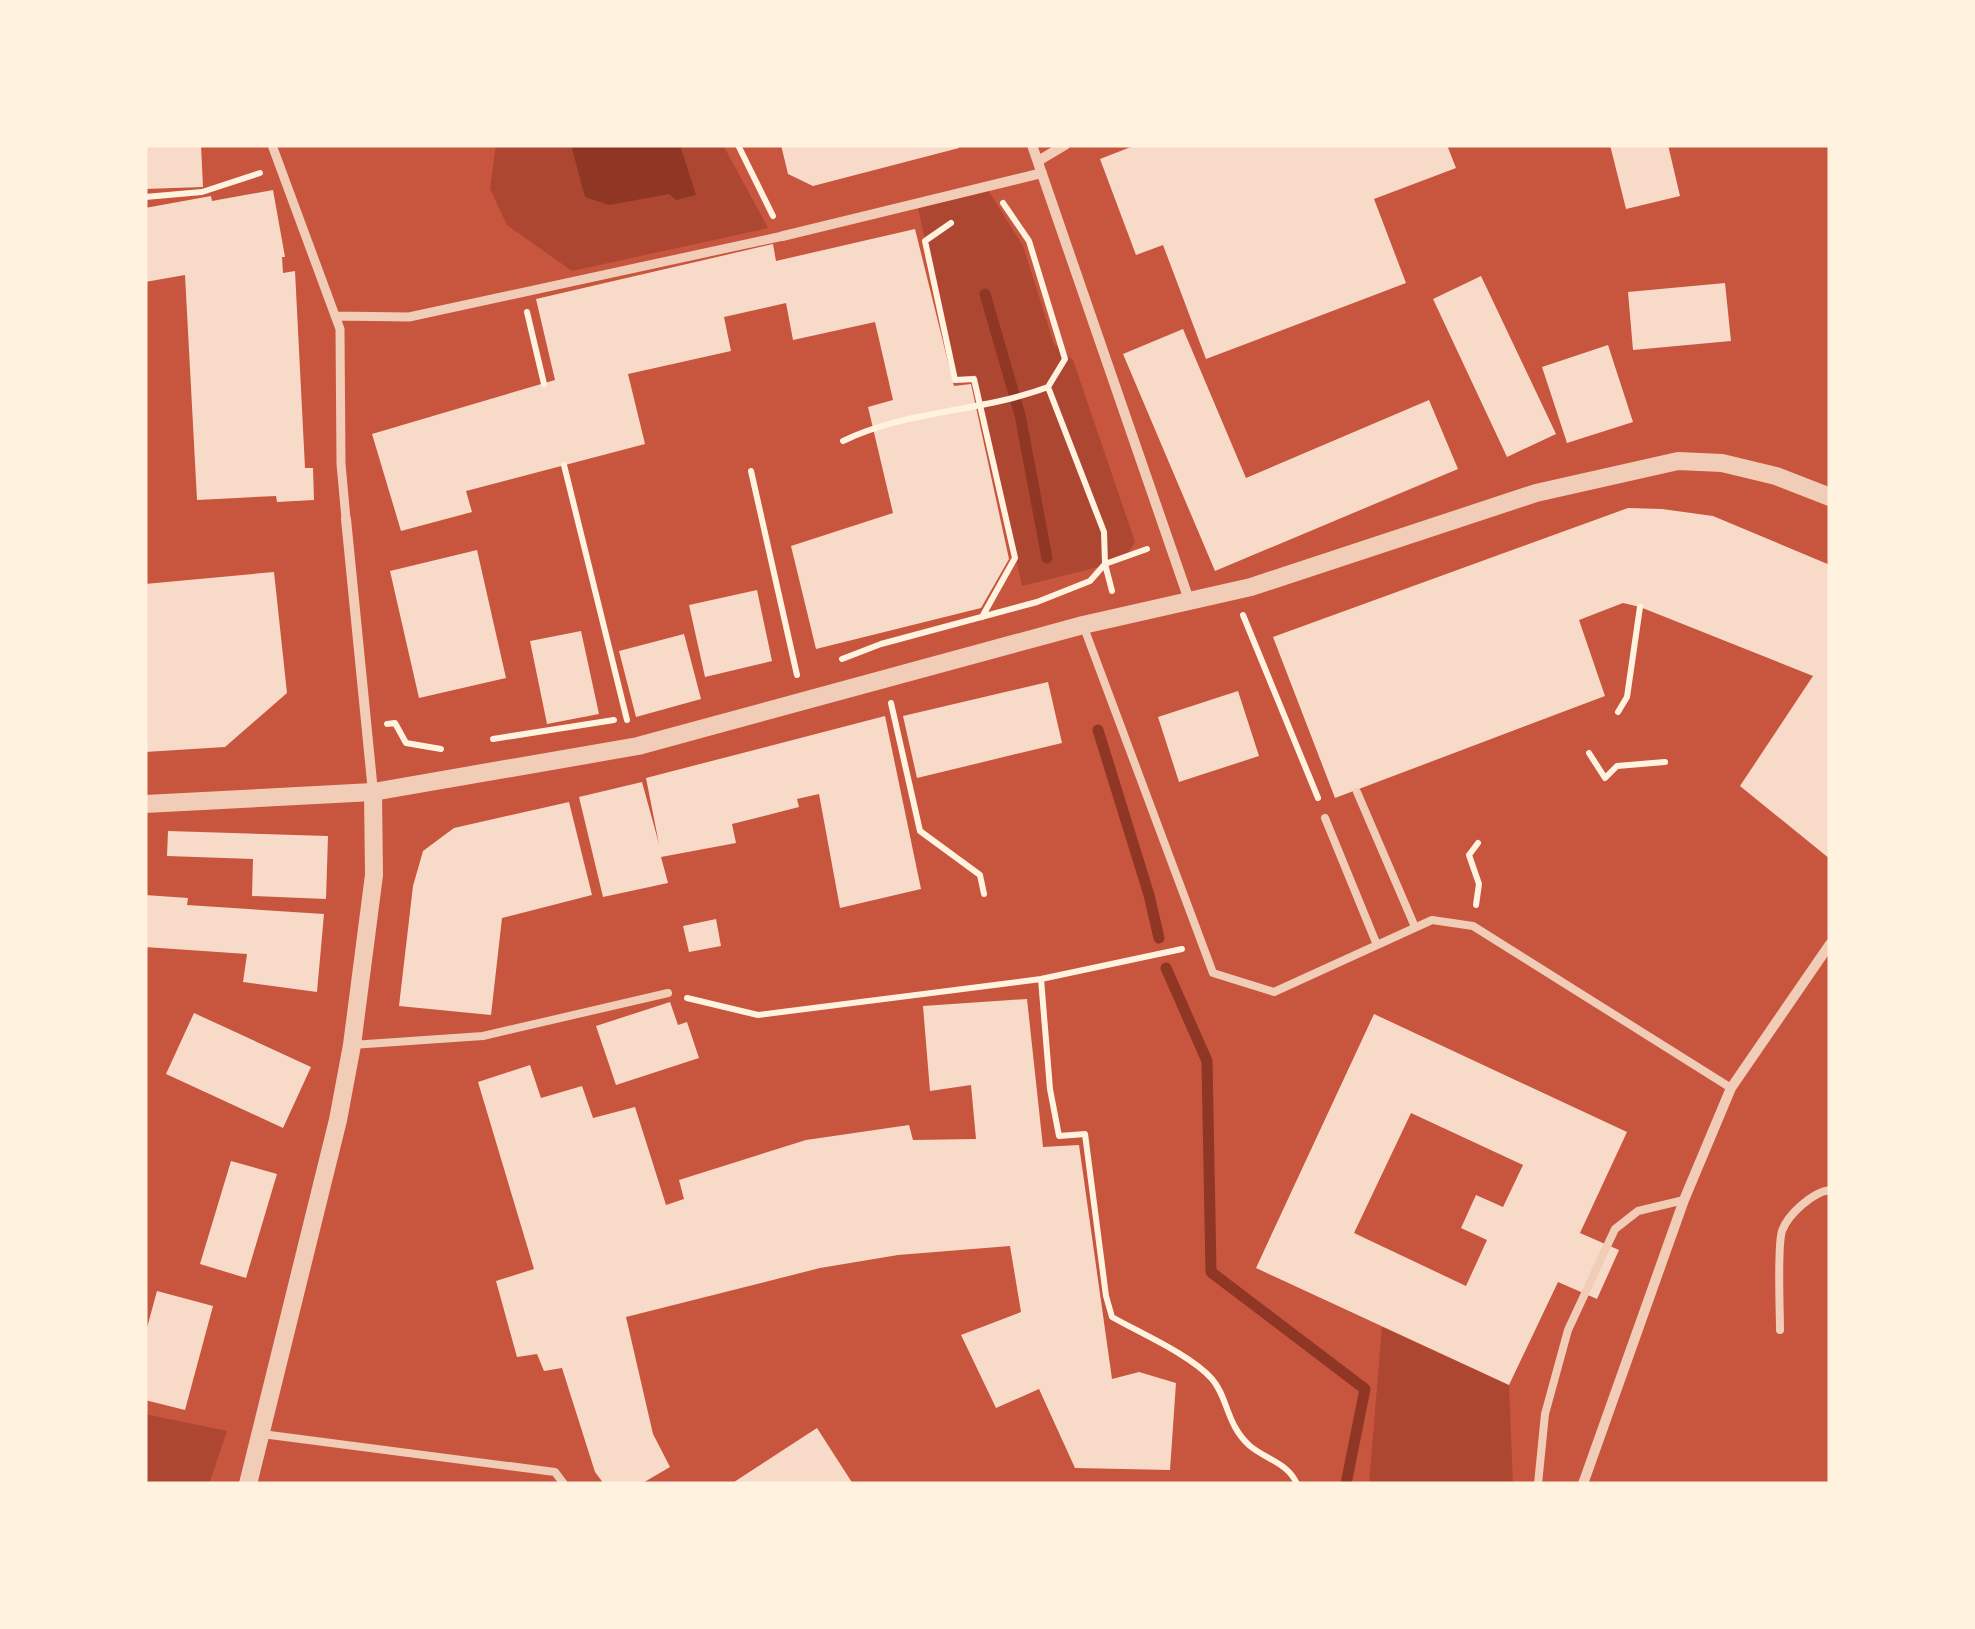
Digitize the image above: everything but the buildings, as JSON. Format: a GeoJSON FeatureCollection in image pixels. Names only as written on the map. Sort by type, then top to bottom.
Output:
{"type":"FeatureCollection","features":[{"type":"Feature","properties":{"kind":"street"},"geometry":{"type":"LineString","coordinates":[[248,1484],[338,1120],[374,875],[373,792],[341,464],[340,329],[272,145]]}},
{"type":"Feature","properties":{"kind":"street"},"geometry":{"type":"LineString","coordinates":[[1032,145],[1189,600]]}},
{"type":"Feature","properties":{"kind":"street"},"geometry":{"type":"LineString","coordinates":[[1038,160],[1065,145]]}},
{"type":"Feature","properties":{"kind":"street"},"geometry":{"type":"LineString","coordinates":[[335,316],[409,316],[783,236],[1042,173]]}},
{"type":"Feature","properties":{"kind":"street"},"geometry":{"type":"LineString","coordinates":[[145,804],[373,792],[638,746],[1083,625],[1233,591],[1536,493],[1678,461],[1722,463],[1776,476],[1830,497]]}},
{"type":"Feature","properties":{"kind":"street"},"geometry":{"type":"LineString","coordinates":[[1583,1484],[1684,1200],[1731,1088],[1830,944]]}},
{"type":"Feature","properties":{"kind":"lane"},"geometry":{"type":"LineString","coordinates":[[1083,625],[1214,972],[1274,992],[1432,920],[1473,926],[1731,1088]]}},
{"type":"Feature","properties":{"kind":"lane"},"geometry":{"type":"LineString","coordinates":[[1357,792],[1416,927]]}},
{"type":"Feature","properties":{"kind":"lane"},"geometry":{"type":"LineString","coordinates":[[1326,818],[1377,945]]}},
{"type":"Feature","properties":{"kind":"lane"},"geometry":{"type":"LineString","coordinates":[[352,1045],[484,1036],[668,993]]}},
{"type":"Feature","properties":{"kind":"lane"},"geometry":{"type":"LineString","coordinates":[[1780,1330],[1782,1231],[1800,1207],[1821,1191],[1830,1190]]}},
{"type":"Feature","properties":{"kind":"lane"},"geometry":{"type":"LineString","coordinates":[[1538,1484],[1545,1414],[1568,1330],[1615,1229],[1638,1211],[1684,1200]]}},
{"type":"Feature","properties":{"kind":"lane"},"geometry":{"type":"LineString","coordinates":[[260,1433],[555,1472],[564,1484]]}},
{"type":"Feature","properties":{"kind":"path"},"geometry":{"type":"LineString","coordinates":[[738,145],[783,236]]}},
{"type":"Feature","properties":{"kind":"path"},"geometry":{"type":"LineString","coordinates":[[145,197],[202,192],[280,167]]}},
{"type":"Feature","properties":{"kind":"path"},"geometry":{"type":"LineString","coordinates":[[843,441],[870,428],[1029,394],[1048,387],[1065,360],[1028,242],[990,185]]}},
{"type":"Feature","properties":{"kind":"path"},"geometry":{"type":"LineString","coordinates":[[994,210],[1005,206]]}},
{"type":"Feature","properties":{"kind":"path"},"geometry":{"type":"LineString","coordinates":[[965,219],[946,224],[925,241],[955,380],[974,379],[1015,558],[982,617]]}},
{"type":"Feature","properties":{"kind":"path"},"geometry":{"type":"LineString","coordinates":[[522,292],[544,384]]}},
{"type":"Feature","properties":{"kind":"path"},"geometry":{"type":"LineString","coordinates":[[1048,387],[1104,532],[1105,564],[1119,617]]}},
{"type":"Feature","properties":{"kind":"path"},"geometry":{"type":"LineString","coordinates":[[564,465],[627,720]]}},
{"type":"Feature","properties":{"kind":"path"},"geometry":{"type":"LineString","coordinates":[[751,471],[797,675]]}},
{"type":"Feature","properties":{"kind":"path"},"geometry":{"type":"LineString","coordinates":[[831,663],[881,644],[1037,602],[1090,581],[1105,564],[1168,542]]}},
{"type":"Feature","properties":{"kind":"path"},"geometry":{"type":"LineString","coordinates":[[1233,591],[1326,818]]}},
{"type":"Feature","properties":{"kind":"path"},"geometry":{"type":"LineString","coordinates":[[1618,712],[1627,697],[1640,607]]}},
{"type":"Feature","properties":{"kind":"path"},"geometry":{"type":"LineString","coordinates":[[782,680],[814,669]]}},
{"type":"Feature","properties":{"kind":"path"},"geometry":{"type":"LineString","coordinates":[[885,677],[920,831],[980,874],[984,894]]}},
{"type":"Feature","properties":{"kind":"path"},"geometry":{"type":"LineString","coordinates":[[492,740],[604,720],[641,718]]}},
{"type":"Feature","properties":{"kind":"path"},"geometry":{"type":"LineString","coordinates":[[365,727],[395,722],[406,743],[436,750],[455,746]]}},
{"type":"Feature","properties":{"kind":"path"},"geometry":{"type":"LineString","coordinates":[[1589,752],[1605,778],[1617,766],[1666,762]]}},
{"type":"Feature","properties":{"kind":"path"},"geometry":{"type":"LineString","coordinates":[[1478,844],[1470,855],[1478,884]]}},
{"type":"Feature","properties":{"kind":"path"},"geometry":{"type":"LineString","coordinates":[[668,993],[758,1015],[1041,979],[1202,944]]}},
{"type":"Feature","properties":{"kind":"path"},"geometry":{"type":"LineString","coordinates":[[1041,979],[1050,1090],[1059,1136],[1086,1134],[1112,1317],[1213,1380],[1229,1420],[1250,1445],[1292,1472],[1298,1484]]}},
{"type":"Feature","properties":{"kind":"shaded area"},"geometry":{"type":"Polygon","coordinates":[[[496,145],[723,145],[768,228],[572,271],[507,225],[490,189],[496,145]]]}},
{"type":"Feature","properties":{"kind":"shaded area"},"geometry":{"type":"Polygon","coordinates":[[[571,145],[680,145],[696,195],[676,200],[669,194],[609,205],[585,197],[571,145]]]}},
{"type":"Feature","properties":{"kind":"shaded area"},"geometry":{"type":"Polygon","coordinates":[[[988,190],[1023,246],[1054,344],[1073,360],[1135,542],[1123,561],[1022,586],[976,375],[956,378],[918,208],[988,190]]]}},
{"type":"Feature","properties":{"kind":"shaded area"},"geometry":{"type":"Polygon","coordinates":[[[1382,1327],[1509,1385],[1513,1484],[1369,1484],[1382,1327]]]}},
{"type":"Feature","properties":{"kind":"shaded area"},"geometry":{"type":"Polygon","coordinates":[[[145,1414],[227,1431],[209,1484],[145,1484],[145,1414]]]}},
{"type":"Feature","properties":{"kind":"waterway"},"geometry":{"type":"LineString","coordinates":[[985,294],[1020,415],[1047,558]]}},
{"type":"Feature","properties":{"kind":"waterway"},"geometry":{"type":"LineString","coordinates":[[1098,730],[1159,938]]}},
{"type":"Feature","properties":{"kind":"waterway"},"geometry":{"type":"LineString","coordinates":[[1166,968],[1207,1061],[1211,1272],[1365,1389],[1346,1484]]}}]}
